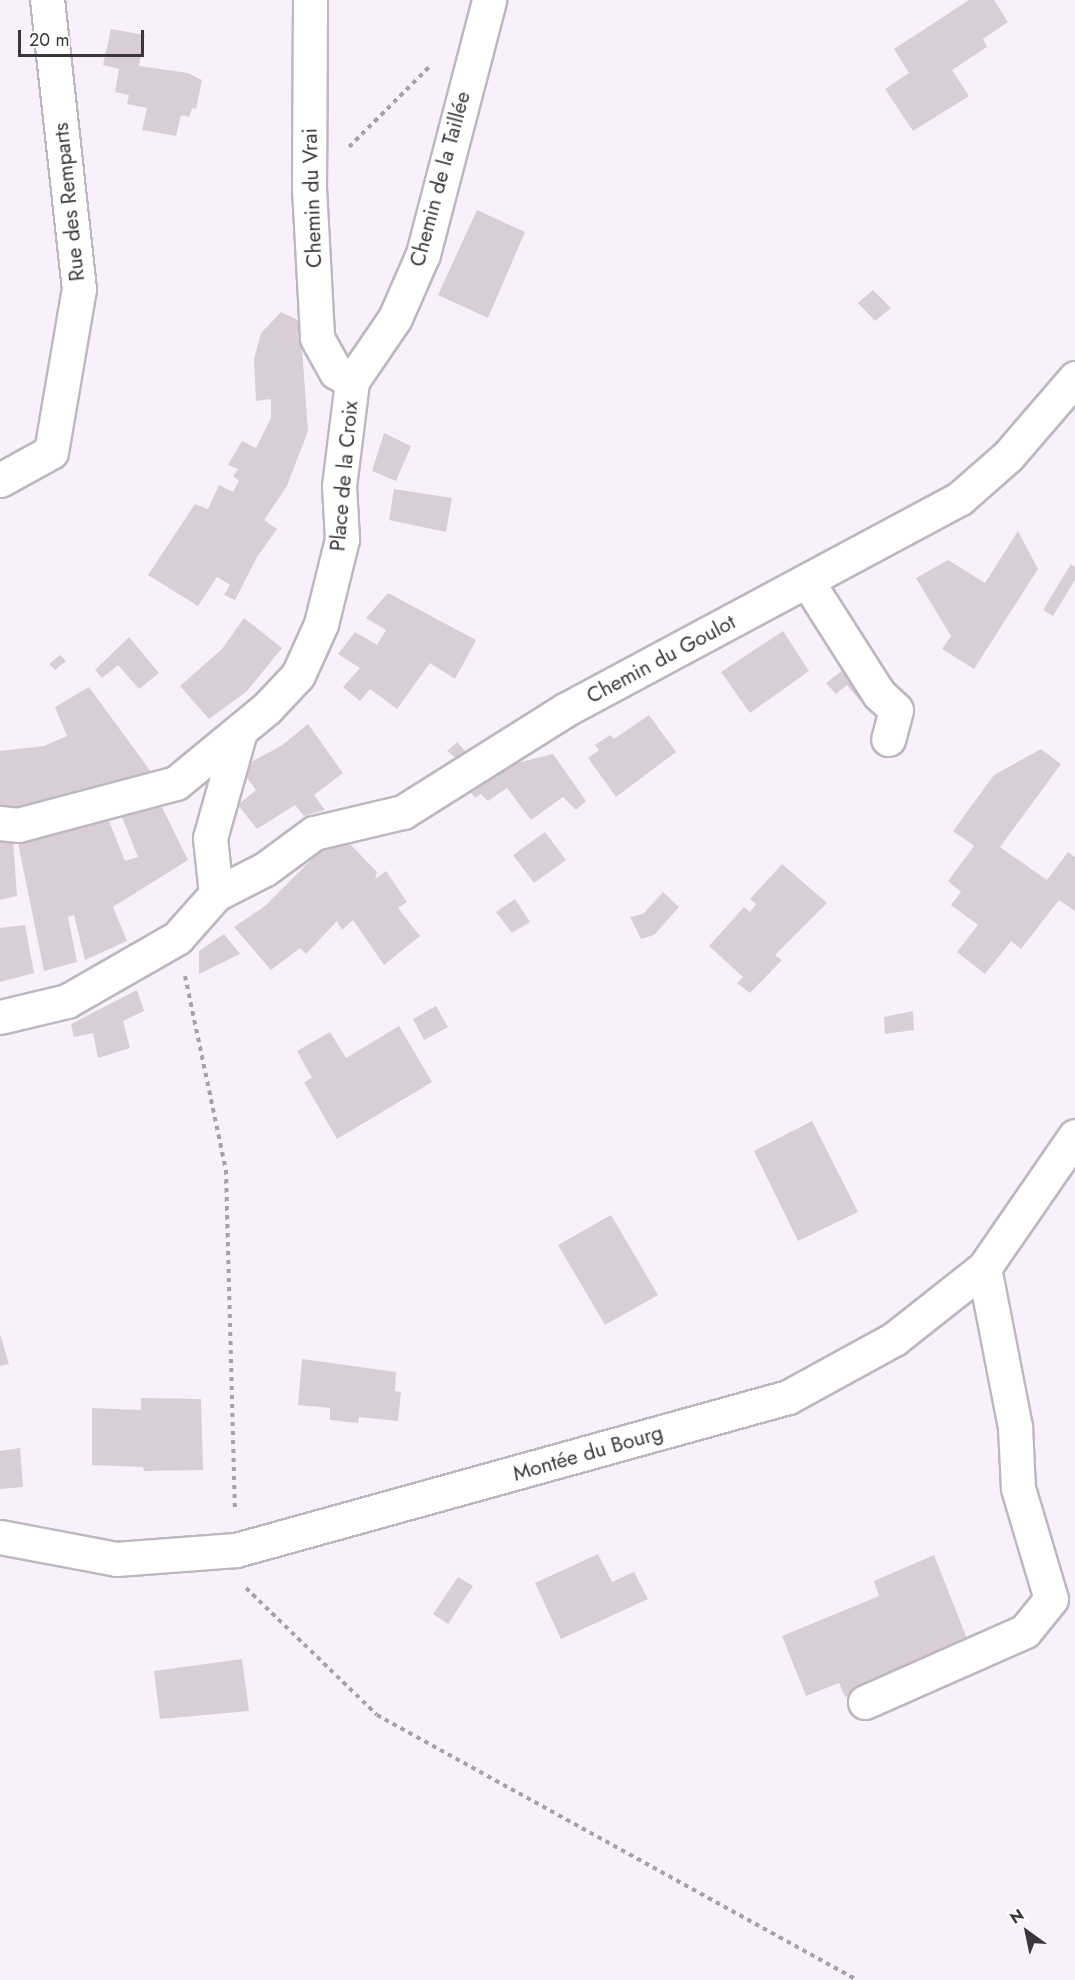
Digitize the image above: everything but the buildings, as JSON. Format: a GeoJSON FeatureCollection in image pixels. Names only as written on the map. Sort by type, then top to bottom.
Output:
{"type":"FeatureCollection","features":[{"type":"Feature","properties":{"kind":"street","name":"Rue des Remparts"},"geometry":{"type":"LineString","coordinates":[[0,480],[51,452],[79,289],[47,0]]}},
{"type":"Feature","properties":{"kind":"street","name":"Chemin du Vrai"},"geometry":{"type":"LineString","coordinates":[[310,0],[309,188],[317,338],[336,372],[352,381]]}},
{"type":"Feature","properties":{"kind":"street","name":"Chemin de la Taillée"},"geometry":{"type":"LineString","coordinates":[[352,381],[395,318],[423,254],[489,0]]}},
{"type":"Feature","properties":{"kind":"street","name":"Chemin du Goulot"},"geometry":{"type":"LineString","coordinates":[[216,894],[265,869],[314,833],[403,812],[565,710],[959,499],[1008,456],[1075,378]]}},
{"type":"Feature","properties":{"kind":"street","name":"Place de la Croix"},"geometry":{"type":"LineString","coordinates":[[0,823],[18,825],[176,783],[240,731],[298,675],[321,624],[342,539],[339,486],[352,381]]}},
{"type":"Feature","properties":{"kind":"street"},"geometry":{"type":"LineString","coordinates":[[807,580],[879,694],[896,710],[888,739]]}},
{"type":"Feature","properties":{"kind":"street"},"geometry":{"type":"LineString","coordinates":[[0,1017],[67,1001],[177,938],[216,894],[210,837],[240,731]]}},
{"type":"Feature","properties":{"kind":"street","name":"Montée du Bourg"},"geometry":{"type":"LineString","coordinates":[[0,1537],[116,1559],[236,1550],[789,1397],[894,1339],[984,1268],[1075,1136]]}},
{"type":"Feature","properties":{"kind":"street"},"geometry":{"type":"LineString","coordinates":[[865,1702],[1025,1631],[1051,1599],[1018,1488],[1015,1427],[984,1268]]}},
{"type":"Feature","properties":{"kind":"path"},"geometry":{"type":"LineString","coordinates":[[309,188],[433,63]]}}]}
